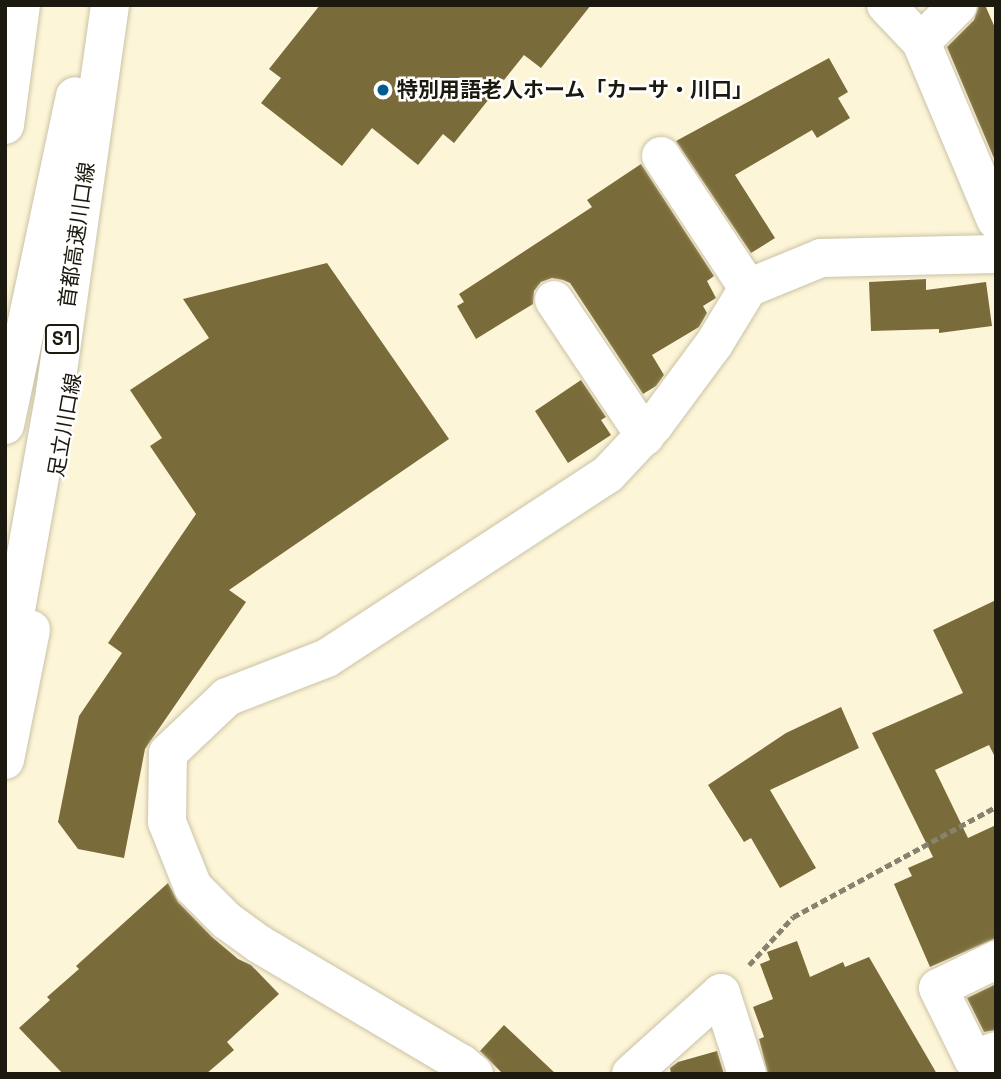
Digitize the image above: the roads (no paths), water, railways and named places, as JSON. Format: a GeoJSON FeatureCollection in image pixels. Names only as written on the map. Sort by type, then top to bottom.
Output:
{"type":"FeatureCollection","features":[{"type":"Feature","properties":{"kind":"main road"},"geometry":{"type":"LineString","coordinates":[[5,125],[21,5]]}},
{"type":"Feature","properties":{"kind":"main road"},"geometry":{"type":"LineString","coordinates":[[5,425],[60,158],[98,5]]}},
{"type":"Feature","properties":{"kind":"main road","name":"首都高速川口線"},"geometry":{"type":"LineString","coordinates":[[5,671],[55,392],[110,5]]}},
{"type":"Feature","properties":{"kind":"main road","name":"足立川口線"},"geometry":{"type":"LineString","coordinates":[[5,760],[30,636],[79,340],[125,5]]}},
{"type":"Feature","properties":{"kind":"main road"},"geometry":{"type":"LineString","coordinates":[[886,5],[922,42],[996,220]]}},
{"type":"Feature","properties":{"kind":"main road"},"geometry":{"type":"LineString","coordinates":[[922,42],[958,5]]}},
{"type":"Feature","properties":{"kind":"main road"},"geometry":{"type":"LineString","coordinates":[[661,156],[748,288]]}},
{"type":"Feature","properties":{"kind":"main road"},"geometry":{"type":"LineString","coordinates":[[462,1070],[259,944],[228,921],[192,887],[167,822],[168,753],[227,696],[327,658],[607,475],[645,436],[714,344],[748,288],[821,258],[996,254]]}},
{"type":"Feature","properties":{"kind":"main road"},"geometry":{"type":"LineString","coordinates":[[554,300],[645,436]]}},
{"type":"Feature","properties":{"kind":"main road"},"geometry":{"type":"LineString","coordinates":[[996,960],[938,988],[973,1059],[996,1051]]}},
{"type":"Feature","properties":{"kind":"main road"},"geometry":{"type":"LineString","coordinates":[[631,1074],[722,993],[747,1074]]}},
{"type":"Feature","properties":{"kind":"place","name":"特別用語老人ホーム「カーサ・川口」"},"geometry":{"type":"Point","coordinates":[383,90]}}]}
